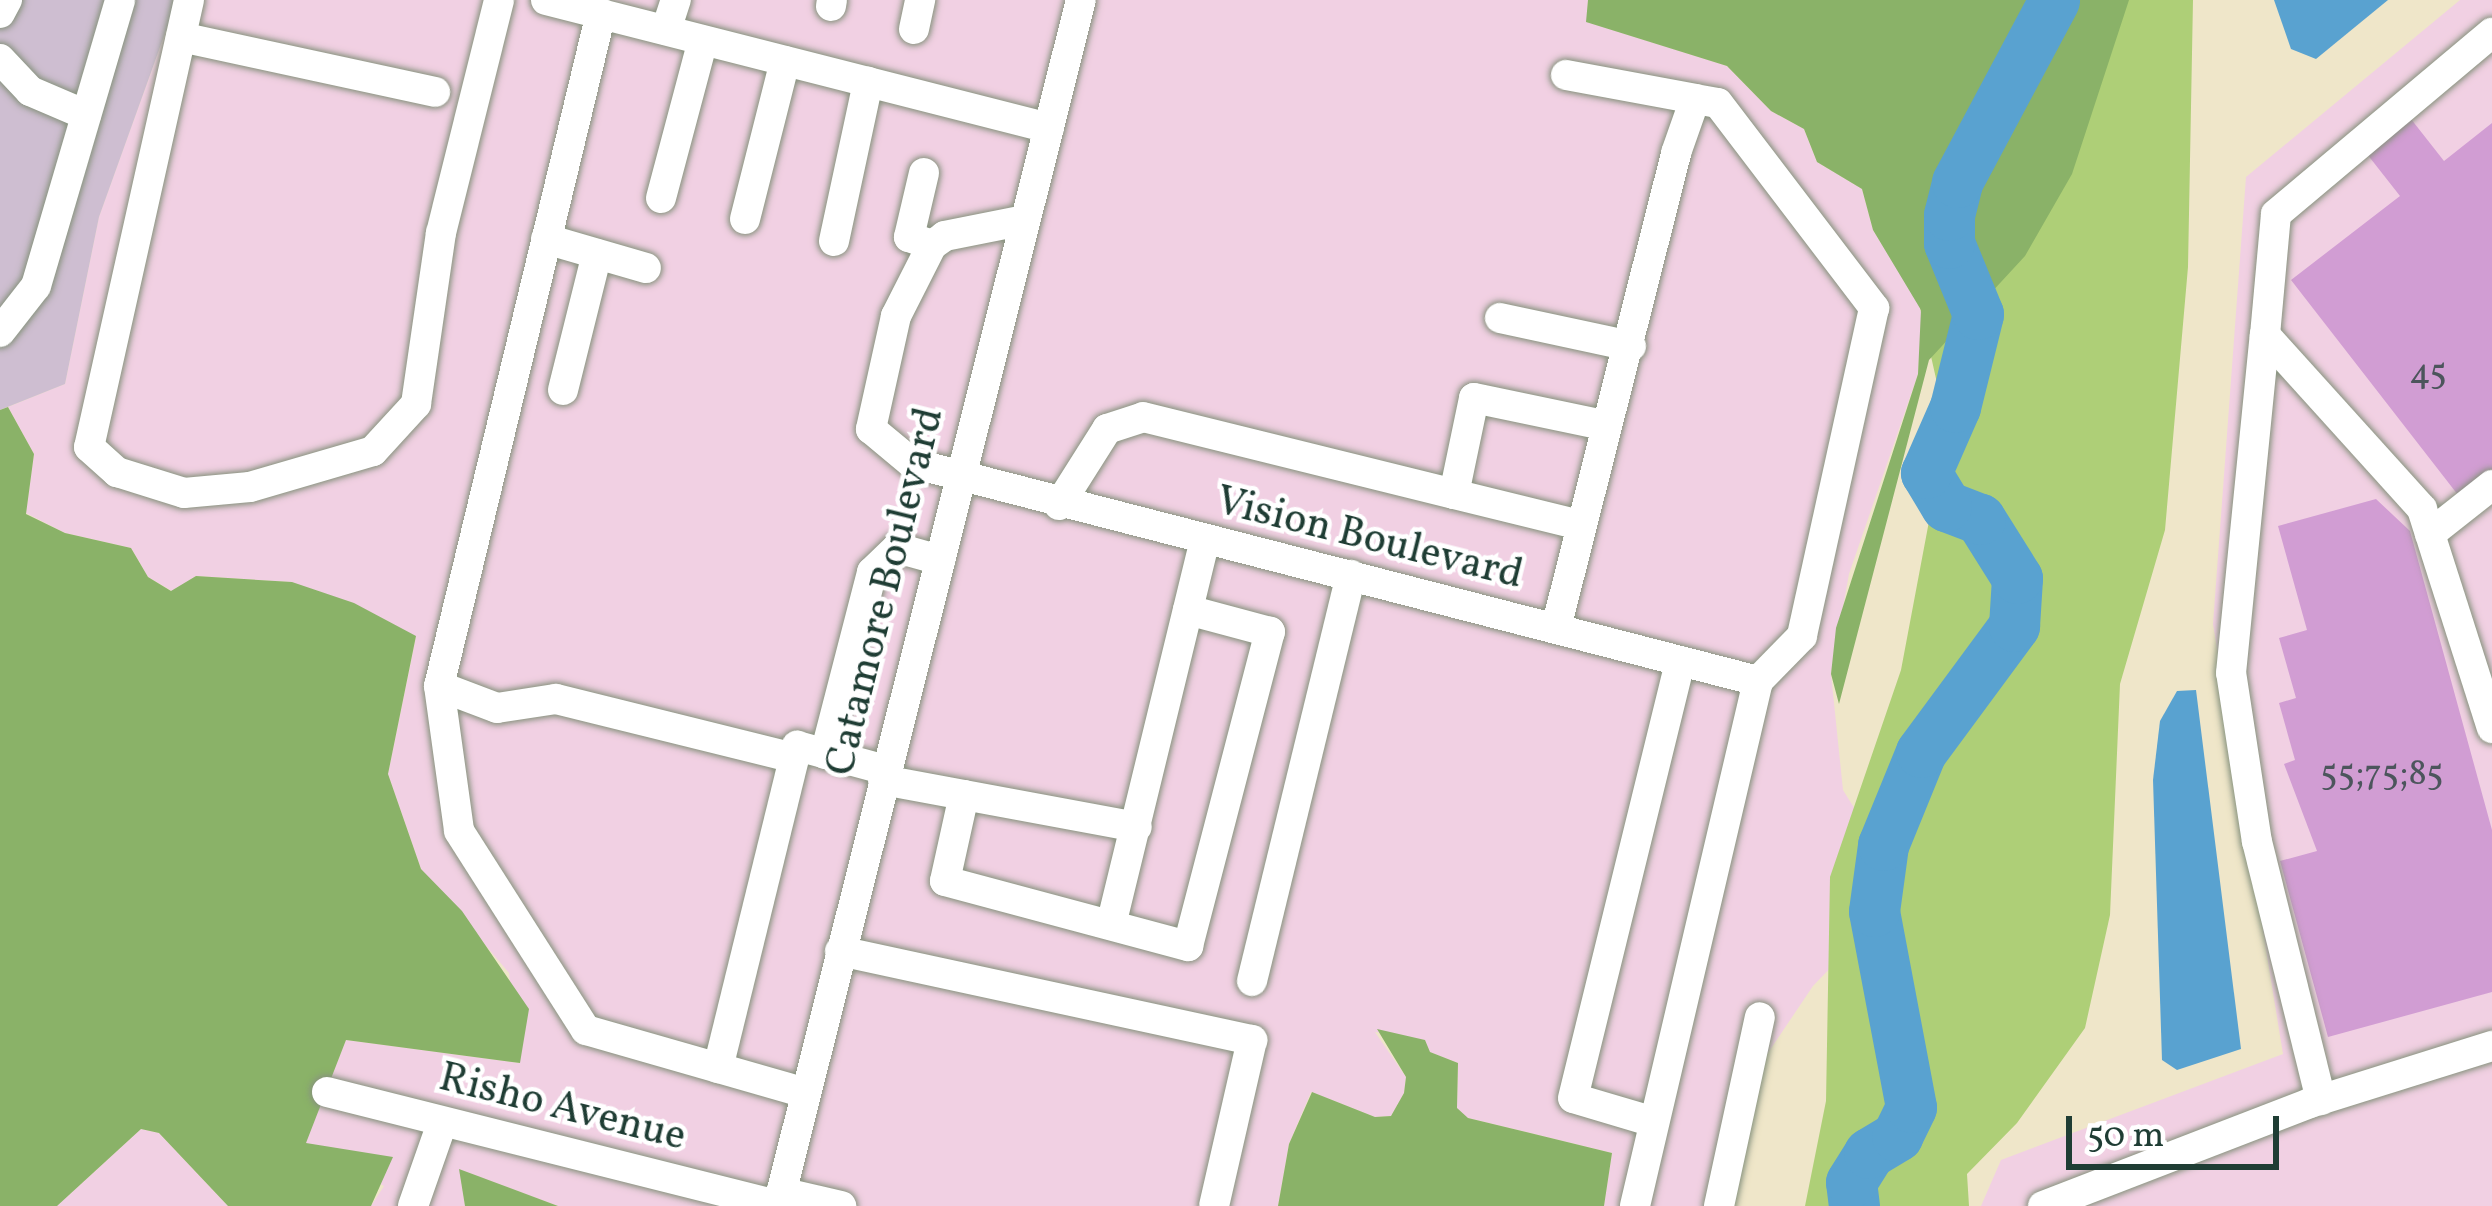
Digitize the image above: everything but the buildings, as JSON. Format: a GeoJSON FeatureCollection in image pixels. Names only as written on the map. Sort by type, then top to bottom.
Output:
{"type":"FeatureCollection","features":[{"type":"Feature","properties":{"kind":"street"},"geometry":{"type":"LineString","coordinates":[[0,13],[8,0]]}},
{"type":"Feature","properties":{"kind":"street"},"geometry":{"type":"LineString","coordinates":[[0,332],[36,286],[120,0]]}},
{"type":"Feature","properties":{"kind":"street"},"geometry":{"type":"LineString","coordinates":[[189,0],[89,448],[117,472],[184,493],[250,487],[373,451],[416,404],[441,233],[499,0]]}},
{"type":"Feature","properties":{"kind":"street"},"geometry":{"type":"LineString","coordinates":[[546,0],[1048,128]]}},
{"type":"Feature","properties":{"kind":"street"},"geometry":{"type":"LineString","coordinates":[[666,30],[676,0]]}},
{"type":"Feature","properties":{"kind":"street","name":"Catamore Boulevard"},"geometry":{"type":"LineString","coordinates":[[779,1201],[1048,128],[1070,2]]}},
{"type":"Feature","properties":{"kind":"street"},"geometry":{"type":"LineString","coordinates":[[601,13],[439,686],[458,831],[586,1030],[805,1093]]}},
{"type":"Feature","properties":{"kind":"street"},"geometry":{"type":"LineString","coordinates":[[2321,1100],[2257,842],[2230,673],[2276,214],[2492,33]]}},
{"type":"Feature","properties":{"kind":"street"},"geometry":{"type":"LineString","coordinates":[[181,37],[435,92]]}},
{"type":"Feature","properties":{"kind":"street"},"geometry":{"type":"LineString","coordinates":[[661,198],[703,40]]}},
{"type":"Feature","properties":{"kind":"street"},"geometry":{"type":"LineString","coordinates":[[0,58],[30,91],[86,115]]}},
{"type":"Feature","properties":{"kind":"street"},"geometry":{"type":"LineString","coordinates":[[745,219],[785,61]]}},
{"type":"Feature","properties":{"kind":"street"},"geometry":{"type":"LineString","coordinates":[[1566,75],[1718,103],[1874,308],[1802,636],[1758,681],[1635,1206]]}},
{"type":"Feature","properties":{"kind":"street"},"geometry":{"type":"LineString","coordinates":[[834,241],[868,82]]}},
{"type":"Feature","properties":{"kind":"street"},"geometry":{"type":"LineString","coordinates":[[1556,628],[1603,425],[1631,346],[1695,99]]}},
{"type":"Feature","properties":{"kind":"street"},"geometry":{"type":"LineString","coordinates":[[924,172],[909,237],[932,245],[986,224],[1025,220]]}},
{"type":"Feature","properties":{"kind":"street"},"geometry":{"type":"LineString","coordinates":[[546,239],[646,268]]}},
{"type":"Feature","properties":{"kind":"street","name":"Vision Boulevard"},"geometry":{"type":"LineString","coordinates":[[932,245],[896,316],[871,429],[912,464],[1204,543],[1351,575],[1758,681]]}},
{"type":"Feature","properties":{"kind":"street"},"geometry":{"type":"LineString","coordinates":[[563,390],[597,254]]}},
{"type":"Feature","properties":{"kind":"street"},"geometry":{"type":"LineString","coordinates":[[1500,318],[1631,346]]}},
{"type":"Feature","properties":{"kind":"street"},"geometry":{"type":"LineString","coordinates":[[2265,335],[2422,509],[2492,728]]}},
{"type":"Feature","properties":{"kind":"street"},"geometry":{"type":"LineString","coordinates":[[1454,494],[1474,398],[1603,425]]}},
{"type":"Feature","properties":{"kind":"street"},"geometry":{"type":"LineString","coordinates":[[1059,505],[1107,429],[1143,417],[1580,524]]}},
{"type":"Feature","properties":{"kind":"street"},"geometry":{"type":"LineString","coordinates":[[2430,534],[2492,485]]}},
{"type":"Feature","properties":{"kind":"street"},"geometry":{"type":"LineString","coordinates":[[1111,925],[1204,543]]}},
{"type":"Feature","properties":{"kind":"street"},"geometry":{"type":"LineString","coordinates":[[718,1068],[810,756],[872,572],[897,548],[940,560]]}},
{"type":"Feature","properties":{"kind":"street"},"geometry":{"type":"LineString","coordinates":[[1252,981],[1351,575]]}},
{"type":"Feature","properties":{"kind":"street"},"geometry":{"type":"LineString","coordinates":[[964,795],[945,881],[1188,946],[1270,632],[1188,610]]}},
{"type":"Feature","properties":{"kind":"street"},"geometry":{"type":"LineString","coordinates":[[1654,1122],[1573,1098],[1680,661]]}},
{"type":"Feature","properties":{"kind":"street"},"geometry":{"type":"LineString","coordinates":[[439,686],[497,708],[556,699],[964,795],[1137,827]]}},
{"type":"Feature","properties":{"kind":"street"},"geometry":{"type":"LineString","coordinates":[[840,951],[1252,1040],[1214,1206]]}},
{"type":"Feature","properties":{"kind":"street"},"geometry":{"type":"LineString","coordinates":[[1719,1206],[1760,1017]]}},
{"type":"Feature","properties":{"kind":"street"},"geometry":{"type":"LineString","coordinates":[[2042,1206],[2321,1100],[2492,1046]]}},
{"type":"Feature","properties":{"kind":"street","name":"Risho Avenue"},"geometry":{"type":"LineString","coordinates":[[327,1092],[779,1201],[841,1206]]}},
{"type":"Feature","properties":{"kind":"street"},"geometry":{"type":"LineString","coordinates":[[412,1206],[442,1123]]}},
{"type":"Feature","properties":{"kind":"shaded area"},"geometry":{"type":"Polygon","coordinates":[[[0,0],[177,0],[99,217],[65,384],[0,410],[0,0]]]}},
{"type":"Feature","properties":{"kind":"shaded area"},"geometry":{"type":"Polygon","coordinates":[[[177,0],[1588,0],[1587,22],[1727,66],[1771,111],[1804,129],[1817,162],[1862,189],[1873,230],[1922,310],[1918,374],[1849,574],[1831,674],[1843,790],[1871,835],[1860,937],[1813,986],[1745,1087],[1726,1206],[1604,1206],[1612,1153],[1468,1118],[1457,1109],[1458,1063],[1429,1052],[1425,1040],[1375,1032],[1406,1077],[1404,1093],[1391,1116],[1375,1117],[1311,1092],[1289,1144],[1278,1206],[558,1206],[460,1170],[465,1206],[371,1206],[384,1186],[305,1143],[346,1040],[519,1063],[509,973],[421,869],[388,774],[416,637],[291,582],[196,576],[172,591],[148,577],[131,548],[65,533],[26,513],[34,454],[8,407],[65,384],[99,217],[177,0]]]}},
{"type":"Feature","properties":{"kind":"shaded area"},"geometry":{"type":"Polygon","coordinates":[[[2460,0],[2492,0],[2492,1206],[1981,1206],[2001,1160],[2283,1054],[2213,624],[2246,177],[2460,0]]]}},
{"type":"Feature","properties":{"kind":"shaded area"},"geometry":{"type":"Polygon","coordinates":[[[141,1129],[159,1133],[228,1206],[57,1206],[141,1129]]]}},
{"type":"Feature","properties":{"kind":"green space"},"geometry":{"type":"Polygon","coordinates":[[[1588,0],[2129,0],[2072,174],[2025,256],[1929,360],[1839,704],[1831,674],[1836,628],[1918,374],[1921,310],[1873,230],[1862,189],[1817,162],[1804,129],[1771,111],[1727,66],[1586,22],[1588,0]]]}},
{"type":"Feature","properties":{"kind":"green space"},"geometry":{"type":"Polygon","coordinates":[[[1980,0],[2193,0],[2188,267],[2165,530],[2120,684],[2110,915],[2085,1028],[2017,1123],[1967,1174],[1969,1206],[1805,1206],[1826,1101],[1830,877],[1901,670],[1933,500],[1942,405],[1916,290],[1980,0]]]}},
{"type":"Feature","properties":{"kind":"green space"},"geometry":{"type":"Polygon","coordinates":[[[8,407],[34,454],[26,514],[65,533],[131,548],[148,577],[171,591],[196,576],[292,582],[354,603],[416,636],[388,774],[421,869],[462,911],[529,1009],[520,1063],[346,1040],[306,1143],[393,1157],[371,1206],[228,1206],[159,1133],[141,1129],[57,1206],[0,1206],[0,410],[8,407]]]}},
{"type":"Feature","properties":{"kind":"green space"},"geometry":{"type":"Polygon","coordinates":[[[1377,1029],[1425,1040],[1430,1052],[1458,1063],[1457,1108],[1468,1118],[1612,1153],[1604,1206],[1278,1206],[1289,1144],[1312,1092],[1375,1117],[1391,1116],[1404,1093],[1406,1077],[1377,1029]]]}},
{"type":"Feature","properties":{"kind":"green space"},"geometry":{"type":"Polygon","coordinates":[[[459,1169],[558,1206],[465,1206],[459,1169]]]}},
{"type":"Feature","properties":{"kind":"water"},"geometry":{"type":"Polygon","coordinates":[[[2274,0],[2388,0],[2316,59],[2291,49],[2274,0]]]}},
{"type":"Feature","properties":{"kind":"water"},"geometry":{"type":"Polygon","coordinates":[[[2196,690],[2241,1049],[2177,1070],[2162,1060],[2153,780],[2160,721],[2177,691],[2196,690]]]}},
{"type":"Feature","properties":{"kind":"waterway"},"geometry":{"type":"LineString","coordinates":[[1854,1206],[1851,1182],[1869,1153],[1897,1136],[1911,1107],[1874,911],[1883,845],[1921,752],[2014,626],[2017,578],[1980,519],[1946,506],[1926,473],[1955,407],[1978,314],[1949,243],[1949,215],[1957,182],[2054,0]]}}]}
